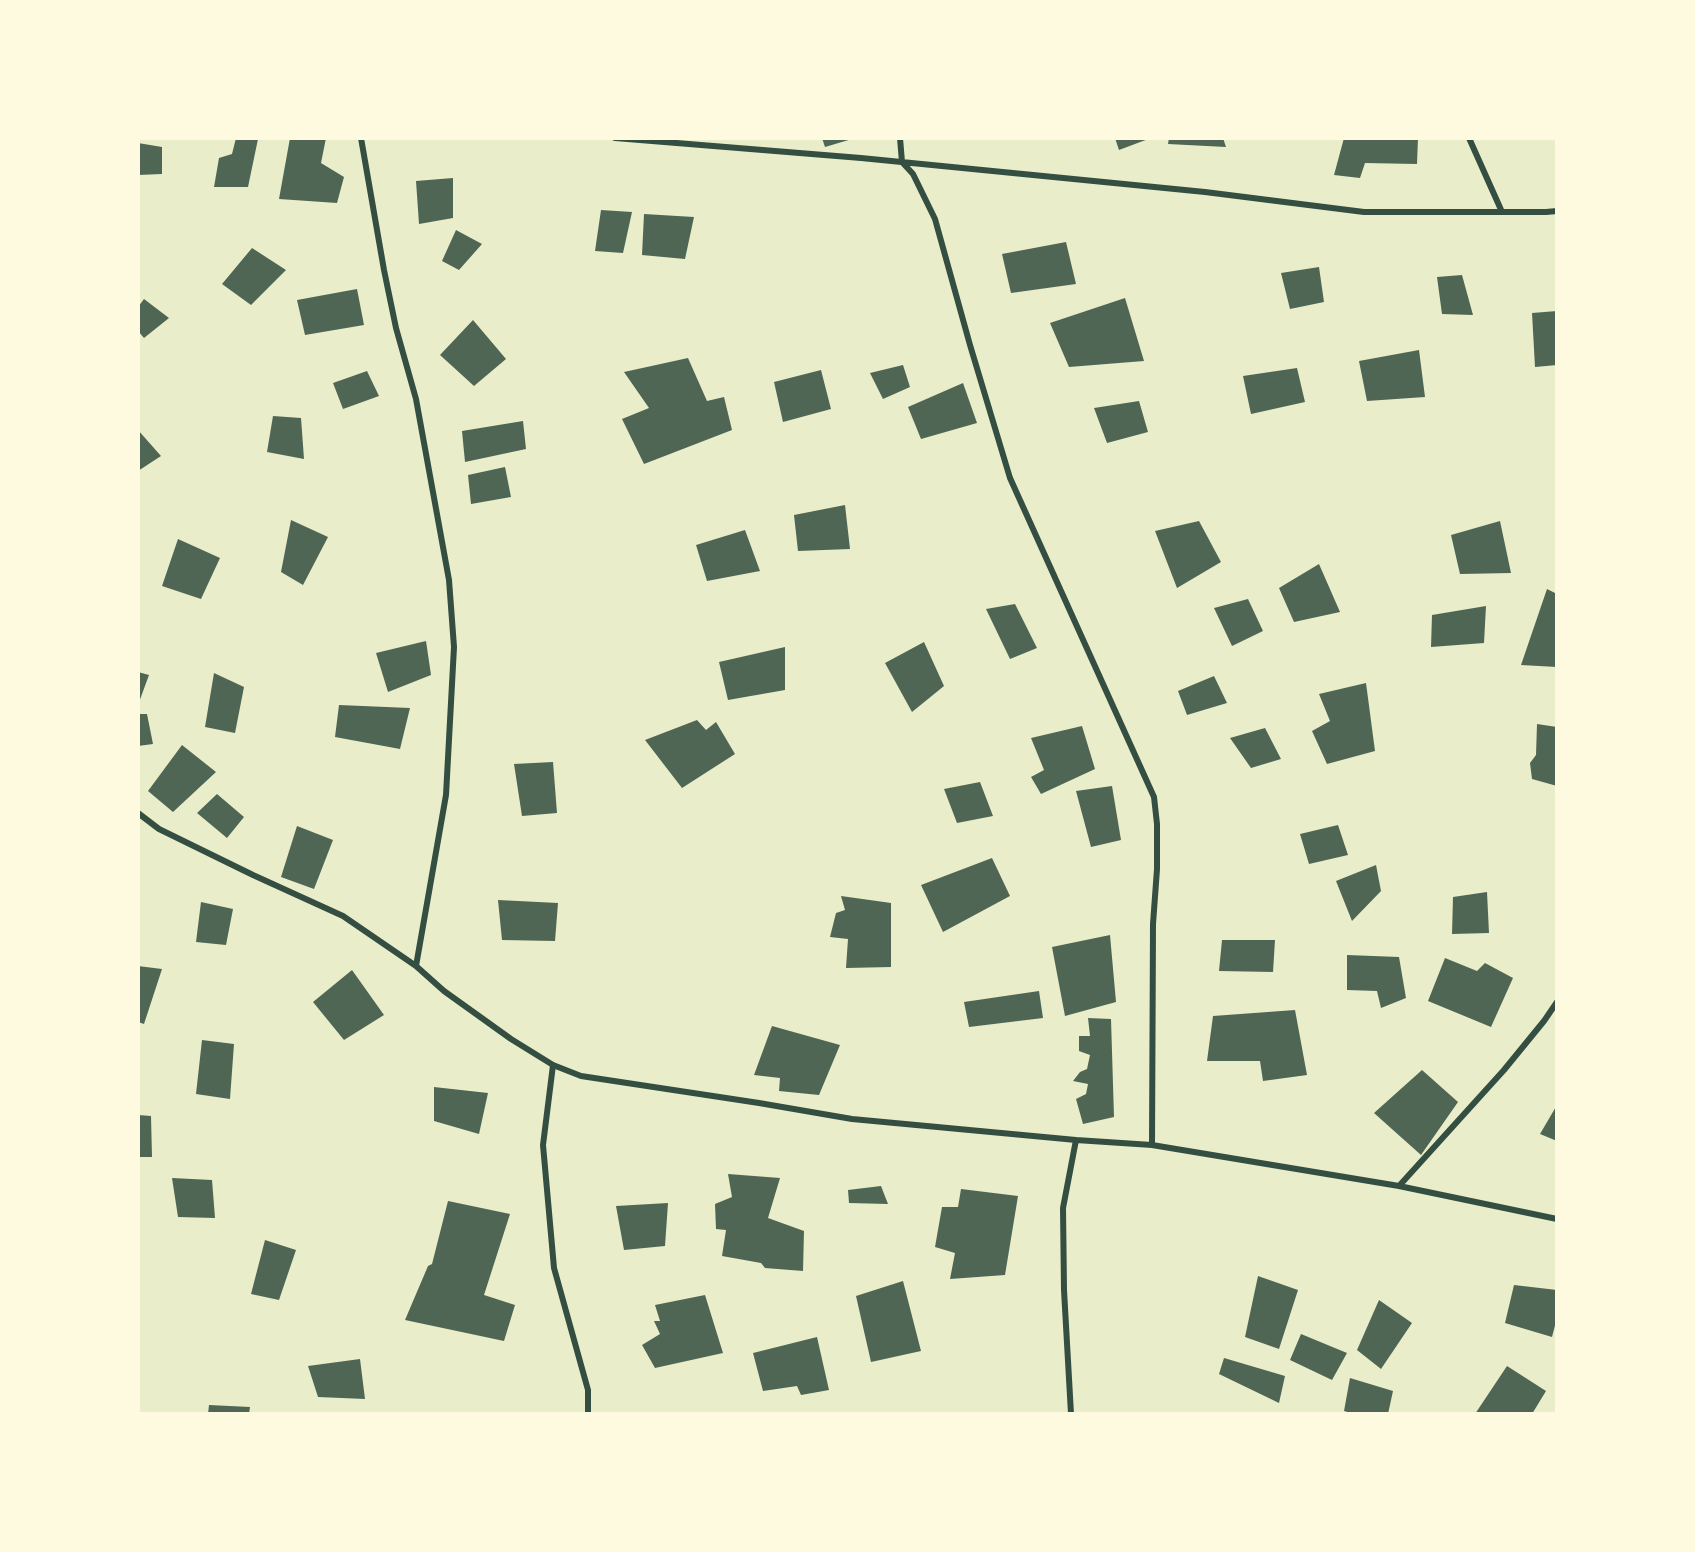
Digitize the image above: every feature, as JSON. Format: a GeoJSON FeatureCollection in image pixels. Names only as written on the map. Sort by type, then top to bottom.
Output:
{"type":"FeatureCollection","features":[{"type":"Feature","properties":{"kind":"street"},"geometry":{"type":"LineString","coordinates":[[361,138],[396,328],[416,399],[449,580],[454,647],[446,795],[416,966]]}},
{"type":"Feature","properties":{"kind":"street"},"geometry":{"type":"LineString","coordinates":[[615,138],[902,162],[1205,192],[1364,212],[1557,211]]}},
{"type":"Feature","properties":{"kind":"street"},"geometry":{"type":"LineString","coordinates":[[900,138],[902,162],[913,174],[935,219],[1010,478],[1154,797],[1157,824],[1157,869],[1153,924],[1152,1145]]}},
{"type":"Feature","properties":{"kind":"street"},"geometry":{"type":"LineString","coordinates":[[1468,138],[1502,212]]}},
{"type":"Feature","properties":{"kind":"street"},"geometry":{"type":"LineString","coordinates":[[138,813],[159,829],[343,916],[416,966],[444,991],[511,1039],[553,1065],[581,1076],[852,1119],[1152,1145],[1400,1186],[1557,1219]]}},
{"type":"Feature","properties":{"kind":"street"},"geometry":{"type":"LineString","coordinates":[[1400,1186],[1504,1070],[1557,1002]]}},
{"type":"Feature","properties":{"kind":"street"},"geometry":{"type":"LineString","coordinates":[[553,1065],[543,1145],[554,1268],[588,1390],[588,1414]]}},
{"type":"Feature","properties":{"kind":"street"},"geometry":{"type":"LineString","coordinates":[[1071,1414],[1064,1290],[1063,1208],[1076,1140]]}},
{"type":"Feature","properties":{"kind":"building"},"geometry":{"type":"Polygon","coordinates":[[[236,138],[258,139],[248,187],[214,187],[219,158],[232,154],[236,138]]]}},
{"type":"Feature","properties":{"kind":"building"},"geometry":{"type":"Polygon","coordinates":[[[290,138],[326,138],[321,163],[344,177],[337,203],[279,199],[290,138]]]}},
{"type":"Feature","properties":{"kind":"building"},"geometry":{"type":"Polygon","coordinates":[[[822,138],[852,138],[852,139],[825,147],[822,138]]]}},
{"type":"Feature","properties":{"kind":"building"},"geometry":{"type":"Polygon","coordinates":[[[1115,138],[1151,138],[1119,150],[1115,138]]]}},
{"type":"Feature","properties":{"kind":"building"},"geometry":{"type":"Polygon","coordinates":[[[1169,138],[1223,138],[1226,147],[1168,144],[1169,138]]]}},
{"type":"Feature","properties":{"kind":"building"},"geometry":{"type":"Polygon","coordinates":[[[1344,138],[1418,138],[1417,164],[1365,163],[1360,178],[1334,175],[1344,138]]]}},
{"type":"Feature","properties":{"kind":"building"},"geometry":{"type":"Polygon","coordinates":[[[138,143],[162,147],[162,174],[138,175],[138,143]]]}},
{"type":"Feature","properties":{"kind":"building"},"geometry":{"type":"Polygon","coordinates":[[[453,178],[453,218],[419,224],[416,181],[453,178]]]}},
{"type":"Feature","properties":{"kind":"building"},"geometry":{"type":"Polygon","coordinates":[[[601,210],[632,212],[623,253],[595,251],[601,210]]]}},
{"type":"Feature","properties":{"kind":"building"},"geometry":{"type":"Polygon","coordinates":[[[644,214],[694,217],[685,259],[642,255],[644,214]]]}},
{"type":"Feature","properties":{"kind":"building"},"geometry":{"type":"Polygon","coordinates":[[[456,230],[482,244],[459,270],[442,261],[456,230]]]}},
{"type":"Feature","properties":{"kind":"building"},"geometry":{"type":"Polygon","coordinates":[[[1066,242],[1076,284],[1011,293],[1002,254],[1066,242]]]}},
{"type":"Feature","properties":{"kind":"building"},"geometry":{"type":"Polygon","coordinates":[[[252,248],[286,270],[251,305],[222,284],[252,248]]]}},
{"type":"Feature","properties":{"kind":"building"},"geometry":{"type":"Polygon","coordinates":[[[1319,267],[1324,302],[1290,309],[1281,273],[1319,267]]]}},
{"type":"Feature","properties":{"kind":"building"},"geometry":{"type":"Polygon","coordinates":[[[1462,275],[1473,315],[1442,314],[1437,277],[1462,275]]]}},
{"type":"Feature","properties":{"kind":"building"},"geometry":{"type":"Polygon","coordinates":[[[357,289],[364,325],[305,335],[297,300],[357,289]]]}},
{"type":"Feature","properties":{"kind":"building"},"geometry":{"type":"Polygon","coordinates":[[[1125,298],[1144,361],[1069,367],[1050,323],[1125,298]]]}},
{"type":"Feature","properties":{"kind":"building"},"geometry":{"type":"Polygon","coordinates":[[[144,299],[169,318],[144,338],[138,331],[138,307],[144,299]]]}},
{"type":"Feature","properties":{"kind":"building"},"geometry":{"type":"Polygon","coordinates":[[[1557,311],[1557,365],[1535,367],[1532,313],[1557,311]]]}},
{"type":"Feature","properties":{"kind":"building"},"geometry":{"type":"Polygon","coordinates":[[[473,320],[506,359],[474,386],[440,355],[473,320]]]}},
{"type":"Feature","properties":{"kind":"building"},"geometry":{"type":"Polygon","coordinates":[[[1419,350],[1425,397],[1367,401],[1359,361],[1419,350]]]}},
{"type":"Feature","properties":{"kind":"building"},"geometry":{"type":"Polygon","coordinates":[[[688,358],[707,401],[724,397],[732,430],[644,464],[622,419],[649,408],[624,372],[688,358]]]}},
{"type":"Feature","properties":{"kind":"building"},"geometry":{"type":"Polygon","coordinates":[[[903,365],[910,387],[883,399],[870,373],[903,365]]]}},
{"type":"Feature","properties":{"kind":"building"},"geometry":{"type":"Polygon","coordinates":[[[1297,368],[1305,402],[1251,414],[1243,376],[1297,368]]]}},
{"type":"Feature","properties":{"kind":"building"},"geometry":{"type":"Polygon","coordinates":[[[821,370],[831,409],[783,422],[774,382],[821,370]]]}},
{"type":"Feature","properties":{"kind":"building"},"geometry":{"type":"Polygon","coordinates":[[[367,371],[379,396],[343,409],[333,383],[367,371]]]}},
{"type":"Feature","properties":{"kind":"building"},"geometry":{"type":"Polygon","coordinates":[[[963,383],[977,423],[921,439],[908,407],[963,383]]]}},
{"type":"Feature","properties":{"kind":"building"},"geometry":{"type":"Polygon","coordinates":[[[1139,401],[1148,432],[1107,443],[1094,408],[1139,401]]]}},
{"type":"Feature","properties":{"kind":"building"},"geometry":{"type":"Polygon","coordinates":[[[273,416],[301,418],[304,459],[267,452],[273,416]]]}},
{"type":"Feature","properties":{"kind":"building"},"geometry":{"type":"Polygon","coordinates":[[[523,421],[526,449],[465,462],[462,431],[523,421]]]}},
{"type":"Feature","properties":{"kind":"building"},"geometry":{"type":"Polygon","coordinates":[[[138,430],[161,456],[138,471],[138,430]]]}},
{"type":"Feature","properties":{"kind":"building"},"geometry":{"type":"Polygon","coordinates":[[[505,467],[511,497],[471,504],[468,475],[505,467]]]}},
{"type":"Feature","properties":{"kind":"building"},"geometry":{"type":"Polygon","coordinates":[[[845,505],[850,549],[798,551],[794,515],[845,505]]]}},
{"type":"Feature","properties":{"kind":"building"},"geometry":{"type":"Polygon","coordinates":[[[291,520],[328,537],[303,585],[281,572],[291,520]]]}},
{"type":"Feature","properties":{"kind":"building"},"geometry":{"type":"Polygon","coordinates":[[[1199,521],[1221,562],[1177,588],[1155,531],[1199,521]]]}},
{"type":"Feature","properties":{"kind":"building"},"geometry":{"type":"Polygon","coordinates":[[[1500,521],[1511,573],[1460,574],[1451,535],[1500,521]]]}},
{"type":"Feature","properties":{"kind":"building"},"geometry":{"type":"Polygon","coordinates":[[[745,530],[760,571],[707,581],[696,545],[745,530]]]}},
{"type":"Feature","properties":{"kind":"building"},"geometry":{"type":"Polygon","coordinates":[[[178,539],[220,558],[201,599],[162,586],[178,539]]]}},
{"type":"Feature","properties":{"kind":"building"},"geometry":{"type":"Polygon","coordinates":[[[1319,564],[1340,612],[1294,622],[1279,588],[1319,564]]]}},
{"type":"Feature","properties":{"kind":"building"},"geometry":{"type":"Polygon","coordinates":[[[1547,589],[1557,594],[1557,667],[1521,665],[1547,589]]]}},
{"type":"Feature","properties":{"kind":"building"},"geometry":{"type":"Polygon","coordinates":[[[1248,599],[1263,631],[1232,646],[1214,608],[1248,599]]]}},
{"type":"Feature","properties":{"kind":"building"},"geometry":{"type":"Polygon","coordinates":[[[1015,604],[1037,648],[1010,659],[986,609],[1015,604]]]}},
{"type":"Feature","properties":{"kind":"building"},"geometry":{"type":"Polygon","coordinates":[[[1486,606],[1484,643],[1431,647],[1432,615],[1486,606]]]}},
{"type":"Feature","properties":{"kind":"building"},"geometry":{"type":"Polygon","coordinates":[[[426,641],[431,675],[388,692],[376,653],[426,641]]]}},
{"type":"Feature","properties":{"kind":"building"},"geometry":{"type":"Polygon","coordinates":[[[924,642],[944,686],[912,712],[885,663],[924,642]]]}},
{"type":"Feature","properties":{"kind":"building"},"geometry":{"type":"Polygon","coordinates":[[[785,647],[785,690],[728,700],[719,662],[785,647]]]}},
{"type":"Feature","properties":{"kind":"building"},"geometry":{"type":"Polygon","coordinates":[[[138,672],[149,675],[138,705],[138,672]]]}},
{"type":"Feature","properties":{"kind":"building"},"geometry":{"type":"Polygon","coordinates":[[[214,673],[244,687],[235,733],[205,727],[214,673]]]}},
{"type":"Feature","properties":{"kind":"building"},"geometry":{"type":"Polygon","coordinates":[[[1214,676],[1227,703],[1187,715],[1178,691],[1214,676]]]}},
{"type":"Feature","properties":{"kind":"building"},"geometry":{"type":"Polygon","coordinates":[[[1366,683],[1375,751],[1327,764],[1312,731],[1330,721],[1319,694],[1366,683]]]}},
{"type":"Feature","properties":{"kind":"building"},"geometry":{"type":"Polygon","coordinates":[[[339,705],[410,708],[400,749],[335,737],[339,705]]]}},
{"type":"Feature","properties":{"kind":"building"},"geometry":{"type":"Polygon","coordinates":[[[138,714],[147,714],[153,744],[138,746],[138,714]]]}},
{"type":"Feature","properties":{"kind":"building"},"geometry":{"type":"Polygon","coordinates":[[[697,720],[706,730],[716,722],[735,754],[682,788],[645,740],[697,720]]]}},
{"type":"Feature","properties":{"kind":"building"},"geometry":{"type":"Polygon","coordinates":[[[1537,724],[1557,727],[1557,786],[1532,779],[1530,763],[1536,755],[1537,724]]]}},
{"type":"Feature","properties":{"kind":"building"},"geometry":{"type":"Polygon","coordinates":[[[1082,726],[1095,769],[1041,794],[1031,777],[1044,770],[1031,738],[1082,726]]]}},
{"type":"Feature","properties":{"kind":"building"},"geometry":{"type":"Polygon","coordinates":[[[1265,728],[1281,759],[1251,768],[1230,738],[1265,728]]]}},
{"type":"Feature","properties":{"kind":"building"},"geometry":{"type":"Polygon","coordinates":[[[182,745],[216,772],[173,812],[148,791],[182,745]]]}},
{"type":"Feature","properties":{"kind":"building"},"geometry":{"type":"Polygon","coordinates":[[[553,762],[557,813],[522,816],[514,764],[553,762]]]}},
{"type":"Feature","properties":{"kind":"building"},"geometry":{"type":"Polygon","coordinates":[[[980,782],[993,816],[957,823],[944,789],[980,782]]]}},
{"type":"Feature","properties":{"kind":"building"},"geometry":{"type":"Polygon","coordinates":[[[1112,786],[1121,840],[1091,847],[1076,791],[1112,786]]]}},
{"type":"Feature","properties":{"kind":"building"},"geometry":{"type":"Polygon","coordinates":[[[217,794],[244,817],[227,838],[197,813],[217,794]]]}},
{"type":"Feature","properties":{"kind":"building"},"geometry":{"type":"Polygon","coordinates":[[[1338,825],[1348,855],[1309,864],[1300,834],[1338,825]]]}},
{"type":"Feature","properties":{"kind":"building"},"geometry":{"type":"Polygon","coordinates":[[[297,826],[333,840],[314,889],[281,877],[297,826]]]}},
{"type":"Feature","properties":{"kind":"building"},"geometry":{"type":"Polygon","coordinates":[[[992,858],[1010,896],[943,932],[921,885],[992,858]]]}},
{"type":"Feature","properties":{"kind":"building"},"geometry":{"type":"Polygon","coordinates":[[[1376,865],[1381,891],[1352,921],[1336,881],[1376,865]]]}},
{"type":"Feature","properties":{"kind":"building"},"geometry":{"type":"Polygon","coordinates":[[[1487,892],[1489,933],[1452,934],[1453,897],[1487,892]]]}},
{"type":"Feature","properties":{"kind":"building"},"geometry":{"type":"Polygon","coordinates":[[[841,896],[891,903],[891,967],[846,968],[848,939],[830,937],[836,913],[845,910],[841,896]]]}},
{"type":"Feature","properties":{"kind":"building"},"geometry":{"type":"Polygon","coordinates":[[[498,900],[558,903],[555,941],[502,940],[498,900]]]}},
{"type":"Feature","properties":{"kind":"building"},"geometry":{"type":"Polygon","coordinates":[[[201,902],[233,909],[226,945],[196,942],[201,902]]]}},
{"type":"Feature","properties":{"kind":"building"},"geometry":{"type":"Polygon","coordinates":[[[1110,935],[1116,1002],[1065,1016],[1052,947],[1110,935]]]}},
{"type":"Feature","properties":{"kind":"building"},"geometry":{"type":"Polygon","coordinates":[[[1222,940],[1275,940],[1273,972],[1219,971],[1222,940]]]}},
{"type":"Feature","properties":{"kind":"building"},"geometry":{"type":"Polygon","coordinates":[[[1347,955],[1399,957],[1406,998],[1381,1008],[1377,991],[1347,990],[1347,955]]]}},
{"type":"Feature","properties":{"kind":"building"},"geometry":{"type":"Polygon","coordinates":[[[1445,958],[1477,971],[1485,963],[1513,978],[1491,1027],[1428,1001],[1445,958]]]}},
{"type":"Feature","properties":{"kind":"building"},"geometry":{"type":"Polygon","coordinates":[[[138,966],[162,969],[144,1024],[138,1022],[138,966]]]}},
{"type":"Feature","properties":{"kind":"building"},"geometry":{"type":"Polygon","coordinates":[[[352,970],[384,1015],[344,1040],[313,1002],[352,970]]]}},
{"type":"Feature","properties":{"kind":"building"},"geometry":{"type":"Polygon","coordinates":[[[1039,991],[1043,1018],[969,1027],[964,1002],[1039,991]]]}},
{"type":"Feature","properties":{"kind":"building"},"geometry":{"type":"Polygon","coordinates":[[[1295,1010],[1307,1075],[1263,1081],[1260,1061],[1207,1061],[1213,1016],[1295,1010]]]}},
{"type":"Feature","properties":{"kind":"building"},"geometry":{"type":"Polygon","coordinates":[[[1088,1018],[1111,1019],[1114,1117],[1083,1124],[1076,1099],[1086,1094],[1088,1084],[1073,1081],[1080,1072],[1087,1069],[1090,1055],[1079,1051],[1079,1036],[1090,1036],[1088,1018]]]}},
{"type":"Feature","properties":{"kind":"building"},"geometry":{"type":"Polygon","coordinates":[[[772,1026],[840,1045],[819,1095],[779,1091],[780,1078],[754,1075],[772,1026]]]}},
{"type":"Feature","properties":{"kind":"building"},"geometry":{"type":"Polygon","coordinates":[[[202,1040],[234,1044],[230,1099],[196,1094],[202,1040]]]}},
{"type":"Feature","properties":{"kind":"building"},"geometry":{"type":"Polygon","coordinates":[[[1422,1070],[1458,1102],[1421,1155],[1374,1113],[1422,1070]]]}},
{"type":"Feature","properties":{"kind":"building"},"geometry":{"type":"Polygon","coordinates":[[[434,1087],[488,1093],[479,1134],[434,1121],[434,1087]]]}},
{"type":"Feature","properties":{"kind":"building"},"geometry":{"type":"Polygon","coordinates":[[[1557,1105],[1557,1141],[1540,1134],[1557,1105]]]}},
{"type":"Feature","properties":{"kind":"building"},"geometry":{"type":"Polygon","coordinates":[[[138,1115],[151,1116],[152,1157],[138,1157],[138,1115]]]}},
{"type":"Feature","properties":{"kind":"building"},"geometry":{"type":"Polygon","coordinates":[[[728,1174],[780,1178],[768,1218],[804,1231],[803,1271],[765,1268],[761,1263],[722,1256],[726,1230],[716,1229],[715,1204],[732,1197],[728,1174]]]}},
{"type":"Feature","properties":{"kind":"building"},"geometry":{"type":"Polygon","coordinates":[[[172,1178],[212,1180],[215,1218],[178,1217],[172,1178]]]}},
{"type":"Feature","properties":{"kind":"building"},"geometry":{"type":"Polygon","coordinates":[[[881,1186],[888,1204],[849,1203],[848,1190],[881,1186]]]}},
{"type":"Feature","properties":{"kind":"building"},"geometry":{"type":"Polygon","coordinates":[[[961,1189],[1018,1196],[1005,1275],[950,1279],[955,1253],[935,1247],[942,1207],[958,1207],[961,1189]]]}},
{"type":"Feature","properties":{"kind":"building"},"geometry":{"type":"Polygon","coordinates":[[[448,1201],[510,1214],[484,1295],[515,1305],[504,1341],[405,1320],[428,1266],[432,1264],[448,1201]]]}},
{"type":"Feature","properties":{"kind":"building"},"geometry":{"type":"Polygon","coordinates":[[[668,1203],[665,1246],[624,1250],[616,1206],[668,1203]]]}},
{"type":"Feature","properties":{"kind":"building"},"geometry":{"type":"Polygon","coordinates":[[[265,1240],[296,1250],[279,1300],[251,1294],[265,1240]]]}},
{"type":"Feature","properties":{"kind":"building"},"geometry":{"type":"Polygon","coordinates":[[[1258,1276],[1298,1290],[1279,1349],[1245,1337],[1258,1276]]]}},
{"type":"Feature","properties":{"kind":"building"},"geometry":{"type":"Polygon","coordinates":[[[903,1281],[921,1351],[871,1362],[856,1296],[903,1281]]]}},
{"type":"Feature","properties":{"kind":"building"},"geometry":{"type":"Polygon","coordinates":[[[1514,1285],[1557,1290],[1557,1318],[1552,1337],[1505,1323],[1514,1285]]]}},
{"type":"Feature","properties":{"kind":"building"},"geometry":{"type":"Polygon","coordinates":[[[705,1295],[723,1353],[655,1368],[642,1345],[660,1334],[654,1321],[660,1321],[655,1305],[705,1295]]]}},
{"type":"Feature","properties":{"kind":"building"},"geometry":{"type":"Polygon","coordinates":[[[1379,1300],[1412,1323],[1381,1369],[1357,1350],[1379,1300]]]}},
{"type":"Feature","properties":{"kind":"building"},"geometry":{"type":"Polygon","coordinates":[[[1301,1334],[1347,1353],[1332,1380],[1290,1360],[1301,1334]]]}},
{"type":"Feature","properties":{"kind":"building"},"geometry":{"type":"Polygon","coordinates":[[[817,1337],[829,1390],[801,1395],[797,1386],[763,1391],[753,1353],[817,1337]]]}},
{"type":"Feature","properties":{"kind":"building"},"geometry":{"type":"Polygon","coordinates":[[[1224,1358],[1285,1376],[1279,1403],[1219,1374],[1224,1358]]]}},
{"type":"Feature","properties":{"kind":"building"},"geometry":{"type":"Polygon","coordinates":[[[360,1359],[365,1399],[318,1397],[308,1366],[360,1359]]]}},
{"type":"Feature","properties":{"kind":"building"},"geometry":{"type":"Polygon","coordinates":[[[1507,1366],[1546,1391],[1532,1414],[1475,1414],[1507,1366]]]}},
{"type":"Feature","properties":{"kind":"building"},"geometry":{"type":"Polygon","coordinates":[[[1350,1378],[1393,1391],[1388,1414],[1354,1414],[1344,1411],[1350,1378]]]}},
{"type":"Feature","properties":{"kind":"building"},"geometry":{"type":"Polygon","coordinates":[[[209,1405],[250,1407],[249,1414],[208,1414],[209,1405]]]}}]}
